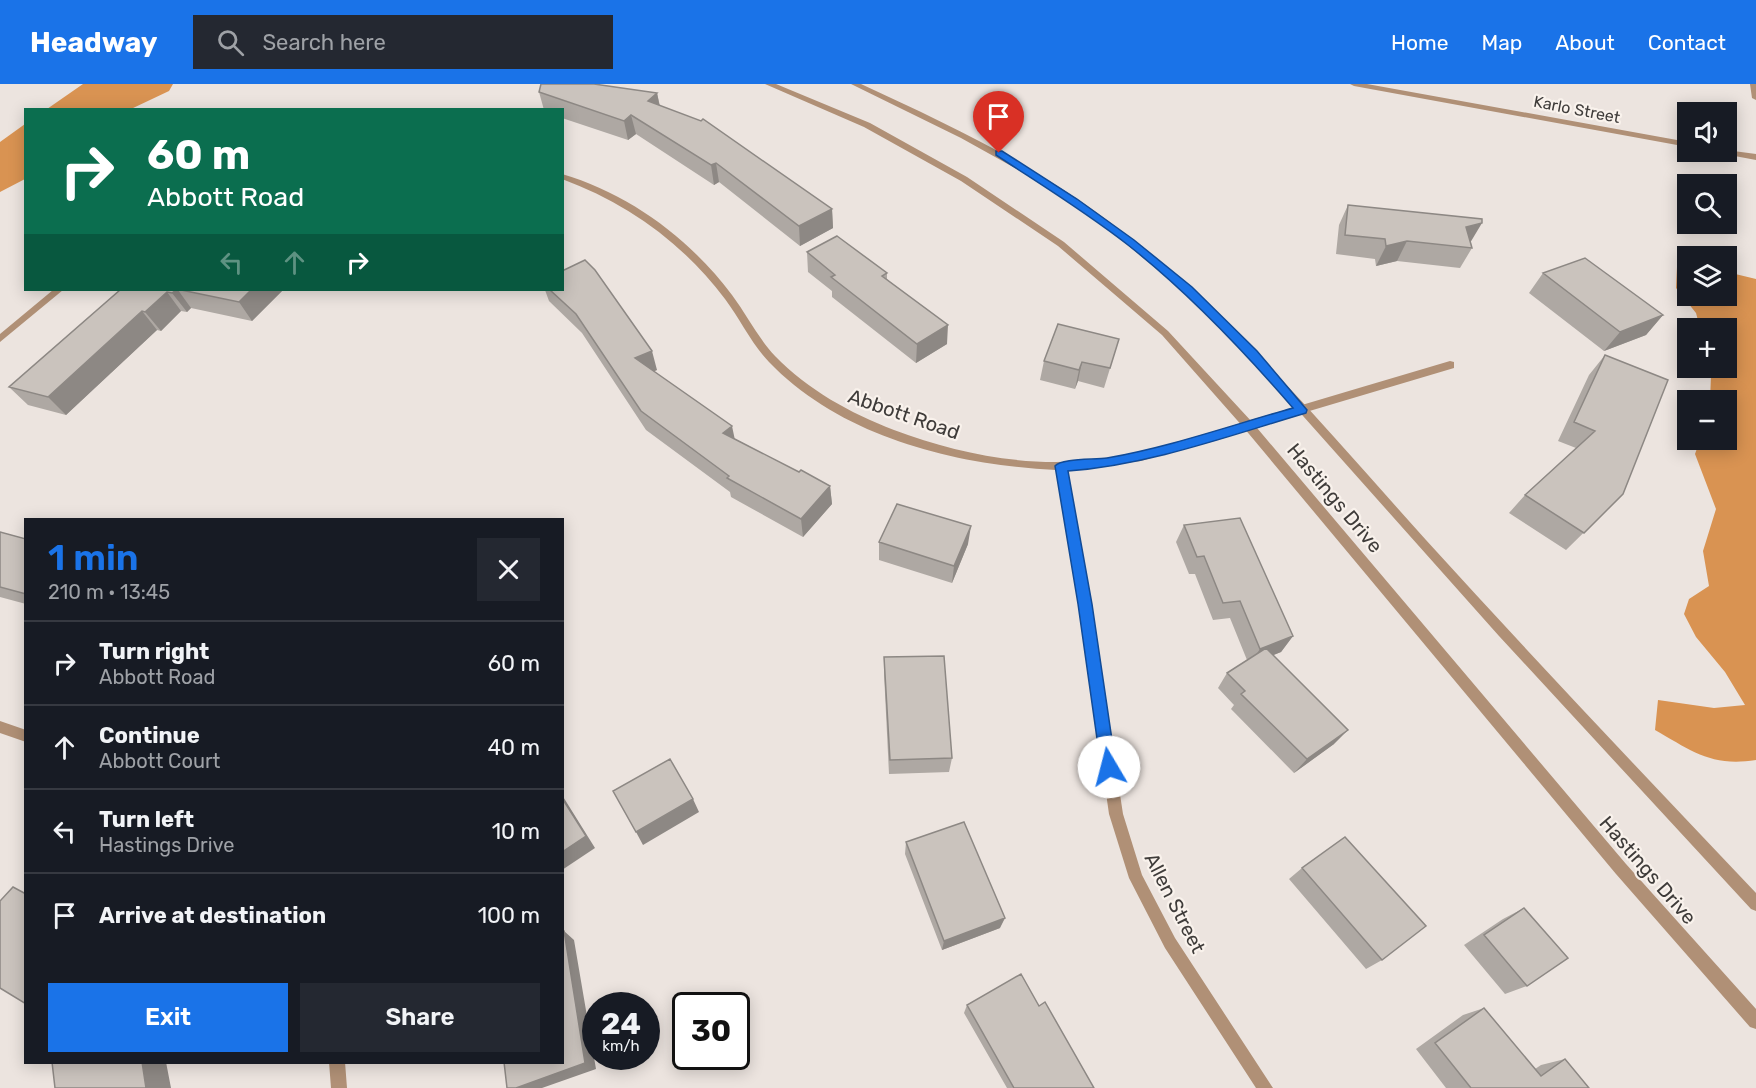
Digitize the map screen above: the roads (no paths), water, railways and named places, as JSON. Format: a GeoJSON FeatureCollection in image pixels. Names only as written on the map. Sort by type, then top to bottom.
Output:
{"type":"FeatureCollection","features":[{"type":"Feature","properties":{"kind":"street","name":"Hastings Drive"},"geometry":{"type":"LineString","coordinates":[[769,84],[867,125],[916,151],[1008,206],[1052,238],[1165,333],[1248,425],[1621,869],[1756,1021]]}},
{"type":"Feature","properties":{"kind":"street","name":"Hastings Drive"},"geometry":{"type":"LineString","coordinates":[[855,84],[999,153],[1074,201],[1121,235],[1188,290],[1253,354],[1498,628],[1756,904]]}},
{"type":"Feature","properties":{"kind":"street","name":"Karlo Street"},"geometry":{"type":"LineString","coordinates":[[1354,84],[1677,143]]}},
{"type":"Feature","properties":{"kind":"street"},"geometry":{"type":"LineString","coordinates":[[1754,84],[1756,98]]}},
{"type":"Feature","properties":{"kind":"street"},"geometry":{"type":"LineString","coordinates":[[1737,154],[1756,157]]}},
{"type":"Feature","properties":{"kind":"street","name":"Abbott Road"},"geometry":{"type":"LineString","coordinates":[[564,177],[620,200],[652,220],[693,256],[724,291],[749,331],[773,360],[804,388],[834,408],[905,438],[958,453],[1014,464],[1061,466],[1103,463],[1141,456],[1450,366]]}},
{"type":"Feature","properties":{"kind":"street"},"geometry":{"type":"LineString","coordinates":[[0,339],[57,291]]}},
{"type":"Feature","properties":{"kind":"street","name":"Allen Street"},"geometry":{"type":"LineString","coordinates":[[1061,466],[1085,604],[1116,814],[1136,878],[1170,944],[1265,1088]]}},
{"type":"Feature","properties":{"kind":"street"},"geometry":{"type":"LineString","coordinates":[[0,727],[24,735]]}},
{"type":"Feature","properties":{"kind":"street"},"geometry":{"type":"LineString","coordinates":[[337,1064],[339,1088]]}}]}
